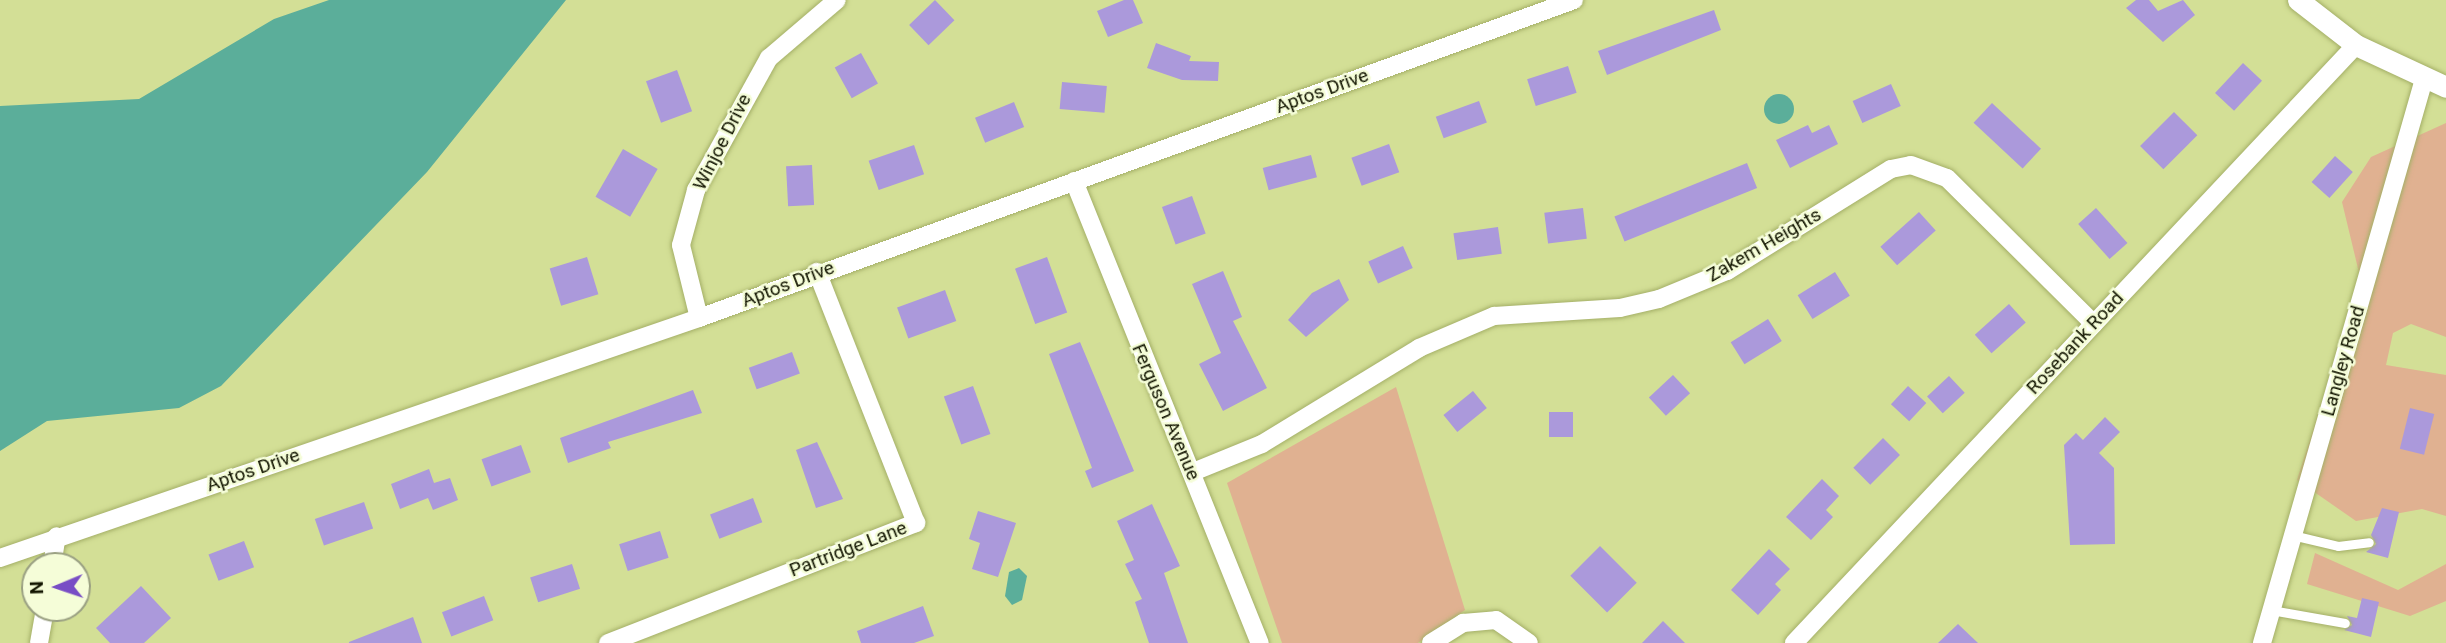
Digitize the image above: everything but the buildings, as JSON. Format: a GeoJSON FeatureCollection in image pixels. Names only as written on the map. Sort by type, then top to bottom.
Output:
{"type":"FeatureCollection","features":[{"type":"Feature","properties":{"kind":"street","name":"Winjoe Drive"},"geometry":{"type":"LineString","coordinates":[[699,318],[681,245],[696,190],[769,58],[837,0]]}},
{"type":"Feature","properties":{"kind":"street","name":"Aptos Drive"},"geometry":{"type":"LineString","coordinates":[[0,558],[57,536],[699,318],[817,272],[1574,0]]}},
{"type":"Feature","properties":{"kind":"street"},"geometry":{"type":"LineString","coordinates":[[2298,0],[2356,44],[2424,79],[2446,87]]}},
{"type":"Feature","properties":{"kind":"street","name":"Rosebank Road"},"geometry":{"type":"LineString","coordinates":[[1794,643],[2356,44]]}},
{"type":"Feature","properties":{"kind":"street","name":"Langley Road"},"geometry":{"type":"LineString","coordinates":[[2262,643],[2424,79]]}},
{"type":"Feature","properties":{"kind":"street","name":"Zakem Heights"},"geometry":{"type":"LineString","coordinates":[[1193,472],[1262,444],[1419,348],[1494,316],[1620,308],[1659,299],[1727,271],[1892,169],[1911,165],[1947,178],[2094,324]]}},
{"type":"Feature","properties":{"kind":"street","name":"Ferguson Avenue"},"geometry":{"type":"LineString","coordinates":[[1074,181],[1260,643]]}},
{"type":"Feature","properties":{"kind":"street","name":"Partridge Lane"},"geometry":{"type":"LineString","coordinates":[[608,643],[916,523],[817,272]]}},
{"type":"Feature","properties":{"kind":"street"},"geometry":{"type":"LineString","coordinates":[[54,552],[57,536]]}},
{"type":"Feature","properties":{"kind":"street"},"geometry":{"type":"LineString","coordinates":[[1431,643],[1462,623],[1496,620],[1529,643]]}},
{"type":"Feature","properties":{"kind":"street"},"geometry":{"type":"LineString","coordinates":[[39,643],[43,622]]}},
{"type":"Feature","properties":{"kind":"lane"},"geometry":{"type":"LineString","coordinates":[[2292,535],[2338,546],[2369,542]]}},
{"type":"Feature","properties":{"kind":"lane"},"geometry":{"type":"LineString","coordinates":[[2271,610],[2345,623]]}},
{"type":"Feature","properties":{"kind":"shaded area"},"geometry":{"type":"Polygon","coordinates":[[[2446,123],[2446,337],[2411,324],[2393,333],[2386,365],[2446,375],[2446,516],[2422,509],[2356,521],[2297,480],[2361,281],[2342,202],[2371,157],[2446,123]]]}},
{"type":"Feature","properties":{"kind":"shaded area"},"geometry":{"type":"Polygon","coordinates":[[[1396,387],[1465,610],[1418,643],[1282,643],[1227,483],[1396,387]]]}},
{"type":"Feature","properties":{"kind":"shaded area"},"geometry":{"type":"Polygon","coordinates":[[[2315,553],[2398,590],[2446,564],[2446,601],[2410,616],[2307,584],[2315,553]]]}},
{"type":"Feature","properties":{"kind":"water"},"geometry":{"type":"Polygon","coordinates":[[[329,0],[566,0],[427,172],[221,386],[179,408],[47,421],[0,451],[0,106],[139,99],[274,19],[329,0]]]}},
{"type":"Feature","properties":{"kind":"water"},"geometry":{"type":"Polygon","coordinates":[[[1779,94],[1785,95],[1793,103],[1793,115],[1785,123],[1779,124],[1773,123],[1765,115],[1764,109],[1765,103],[1773,95],[1779,94]]]}},
{"type":"Feature","properties":{"kind":"water"},"geometry":{"type":"Polygon","coordinates":[[[1019,568],[1027,576],[1022,600],[1012,605],[1005,596],[1009,572],[1019,568]]]}}]}
